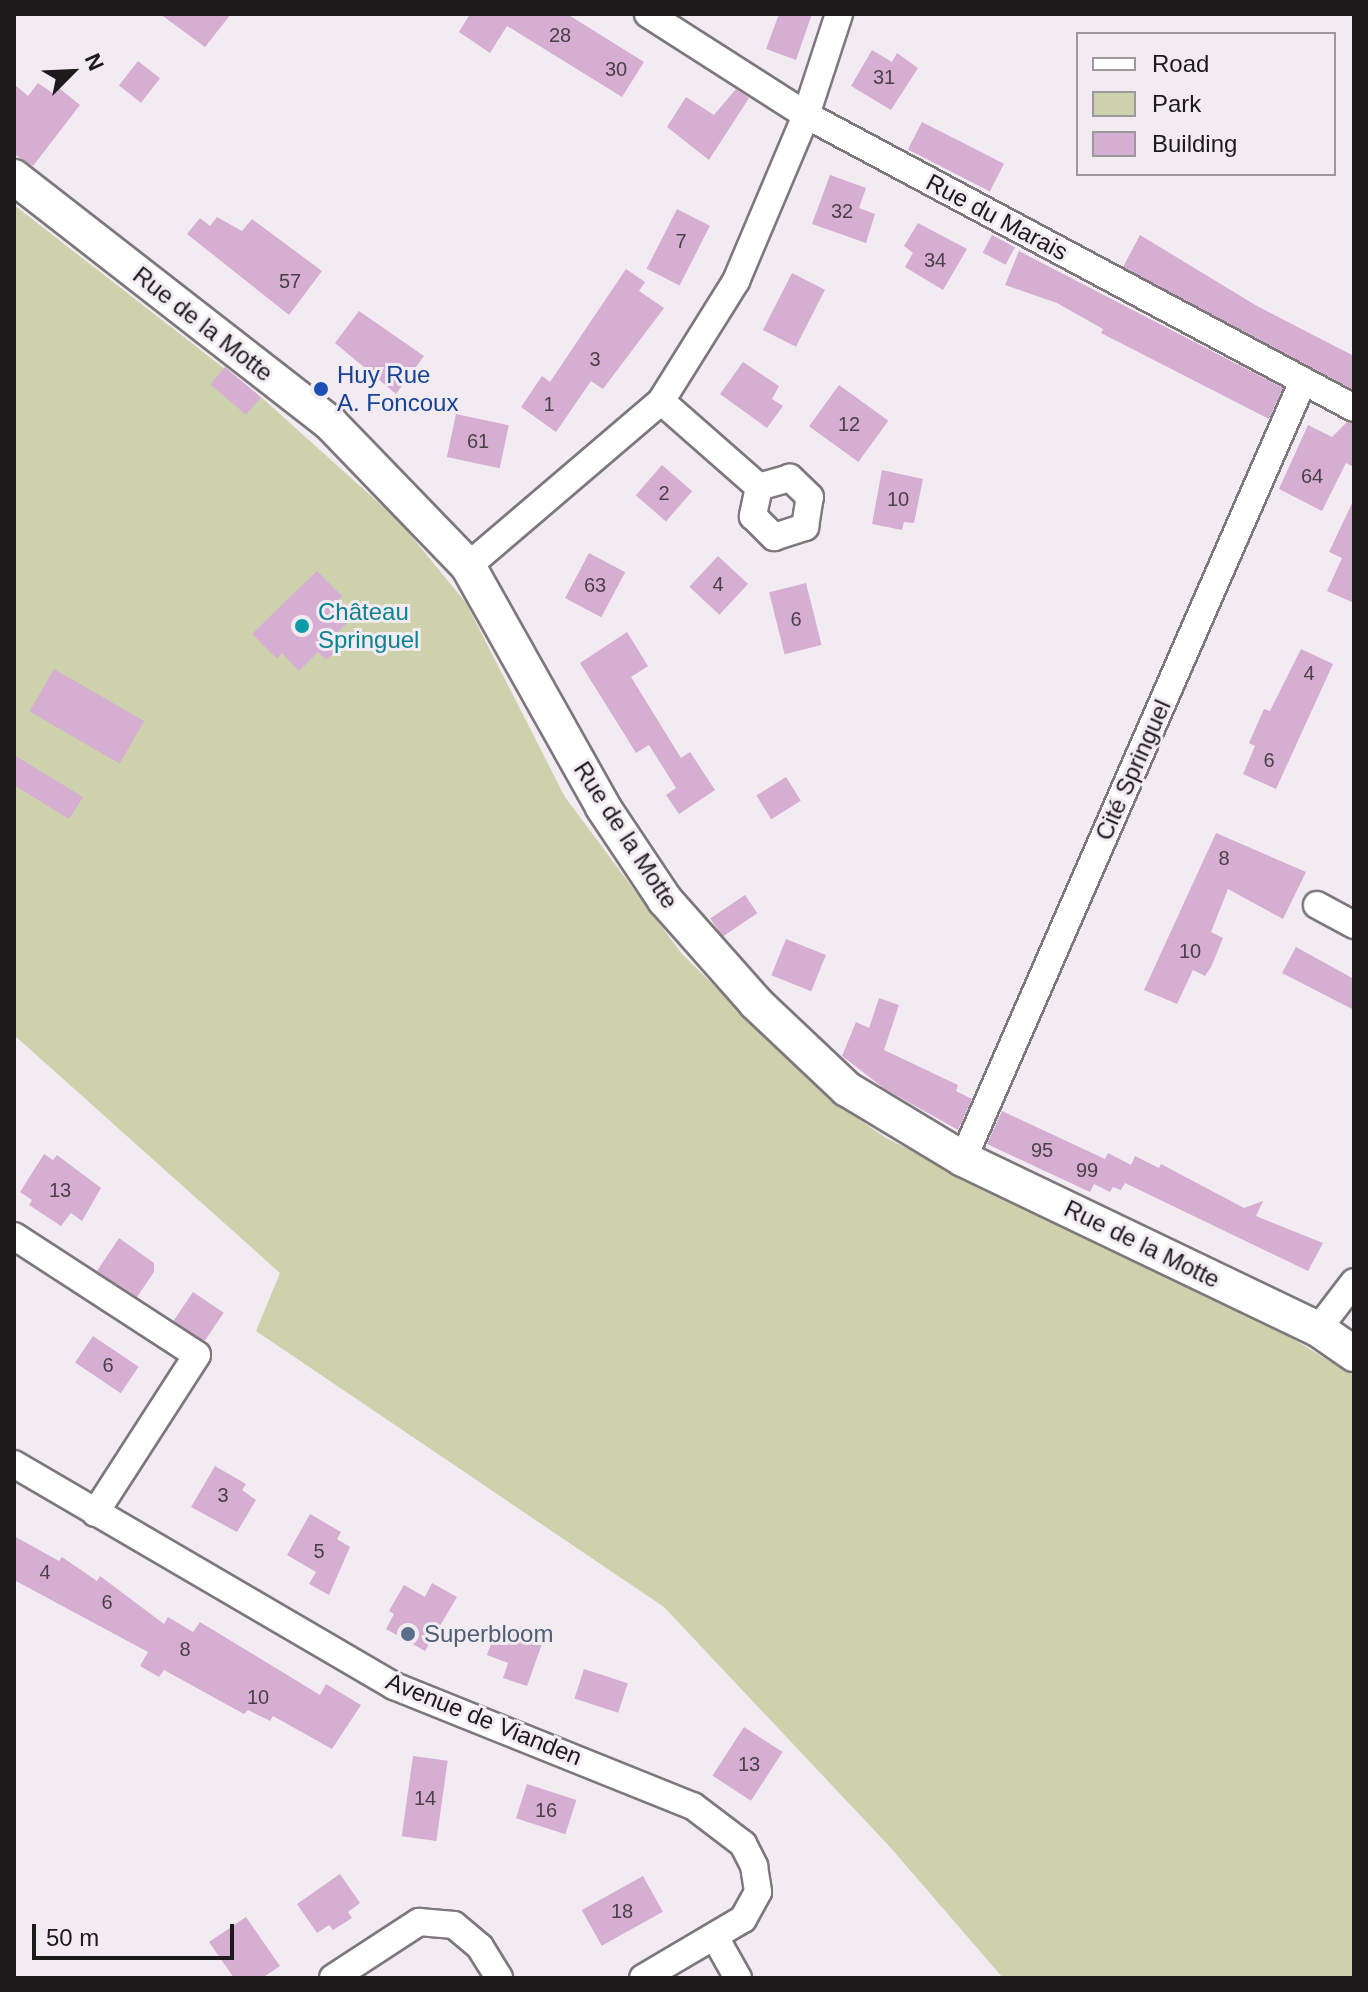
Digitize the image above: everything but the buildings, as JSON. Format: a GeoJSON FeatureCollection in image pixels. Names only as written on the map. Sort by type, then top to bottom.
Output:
{"type":"FeatureCollection","features":[{"type":"Feature","properties":{"kind":"street","name":"Rue du Marais"},"geometry":{"type":"LineString","coordinates":[[648,14],[806,115],[1354,408]]}},
{"type":"Feature","properties":{"kind":"street"},"geometry":{"type":"LineString","coordinates":[[468,566],[661,401],[736,281],[806,115],[839,14]]}},
{"type":"Feature","properties":{"kind":"street","name":"Rue de la Motte"},"geometry":{"type":"LineString","coordinates":[[14,177],[330,423],[468,566],[603,807],[665,900],[756,1003],[847,1089],[963,1159],[1318,1329],[1354,1354]]}},
{"type":"Feature","properties":{"kind":"street","name":"Cité Springuel"},"geometry":{"type":"LineString","coordinates":[[963,1159],[1303,381]]}},
{"type":"Feature","properties":{"kind":"street"},"geometry":{"type":"LineString","coordinates":[[661,401],[759,487]]}},
{"type":"Feature","properties":{"kind":"street"},"geometry":{"type":"LineString","coordinates":[[1317,905],[1354,925]]}},
{"type":"Feature","properties":{"kind":"street"},"geometry":{"type":"LineString","coordinates":[[14,1236],[197,1355],[95,1513]]}},
{"type":"Feature","properties":{"kind":"street"},"geometry":{"type":"LineString","coordinates":[[1318,1329],[1354,1282]]}},
{"type":"Feature","properties":{"kind":"street","name":"Avenue de Vianden"},"geometry":{"type":"LineString","coordinates":[[14,1464],[394,1686],[693,1806],[743,1844],[754,1866],[758,1892],[743,1919],[716,1939],[643,1978]]}},
{"type":"Feature","properties":{"kind":"street"},"geometry":{"type":"LineString","coordinates":[[333,1978],[419,1922],[454,1925],[480,1947],[499,1978]]}},
{"type":"Feature","properties":{"kind":"street"},"geometry":{"type":"LineString","coordinates":[[716,1939],[738,1978]]}},
{"type":"Feature","properties":{"kind":"green space"},"geometry":{"type":"Polygon","coordinates":[[[14,205],[261,397],[400,522],[466,603],[565,797],[682,954],[832,1101],[886,1138],[1267,1323],[1354,1376],[1354,1978],[1003,1978],[890,1847],[664,1607],[256,1331],[280,1273],[14,1035],[14,205]]]}},
{"type":"Feature","properties":{"kind":"place","name":"Huy Rue A. Foncoux"},"geometry":{"type":"Point","coordinates":[321,389]}},
{"type":"Feature","properties":{"kind":"place","name":"Château Springuel"},"geometry":{"type":"Point","coordinates":[302,626]}},
{"type":"Feature","properties":{"kind":"place","name":"Superbloom"},"geometry":{"type":"Point","coordinates":[408,1634]}}]}
